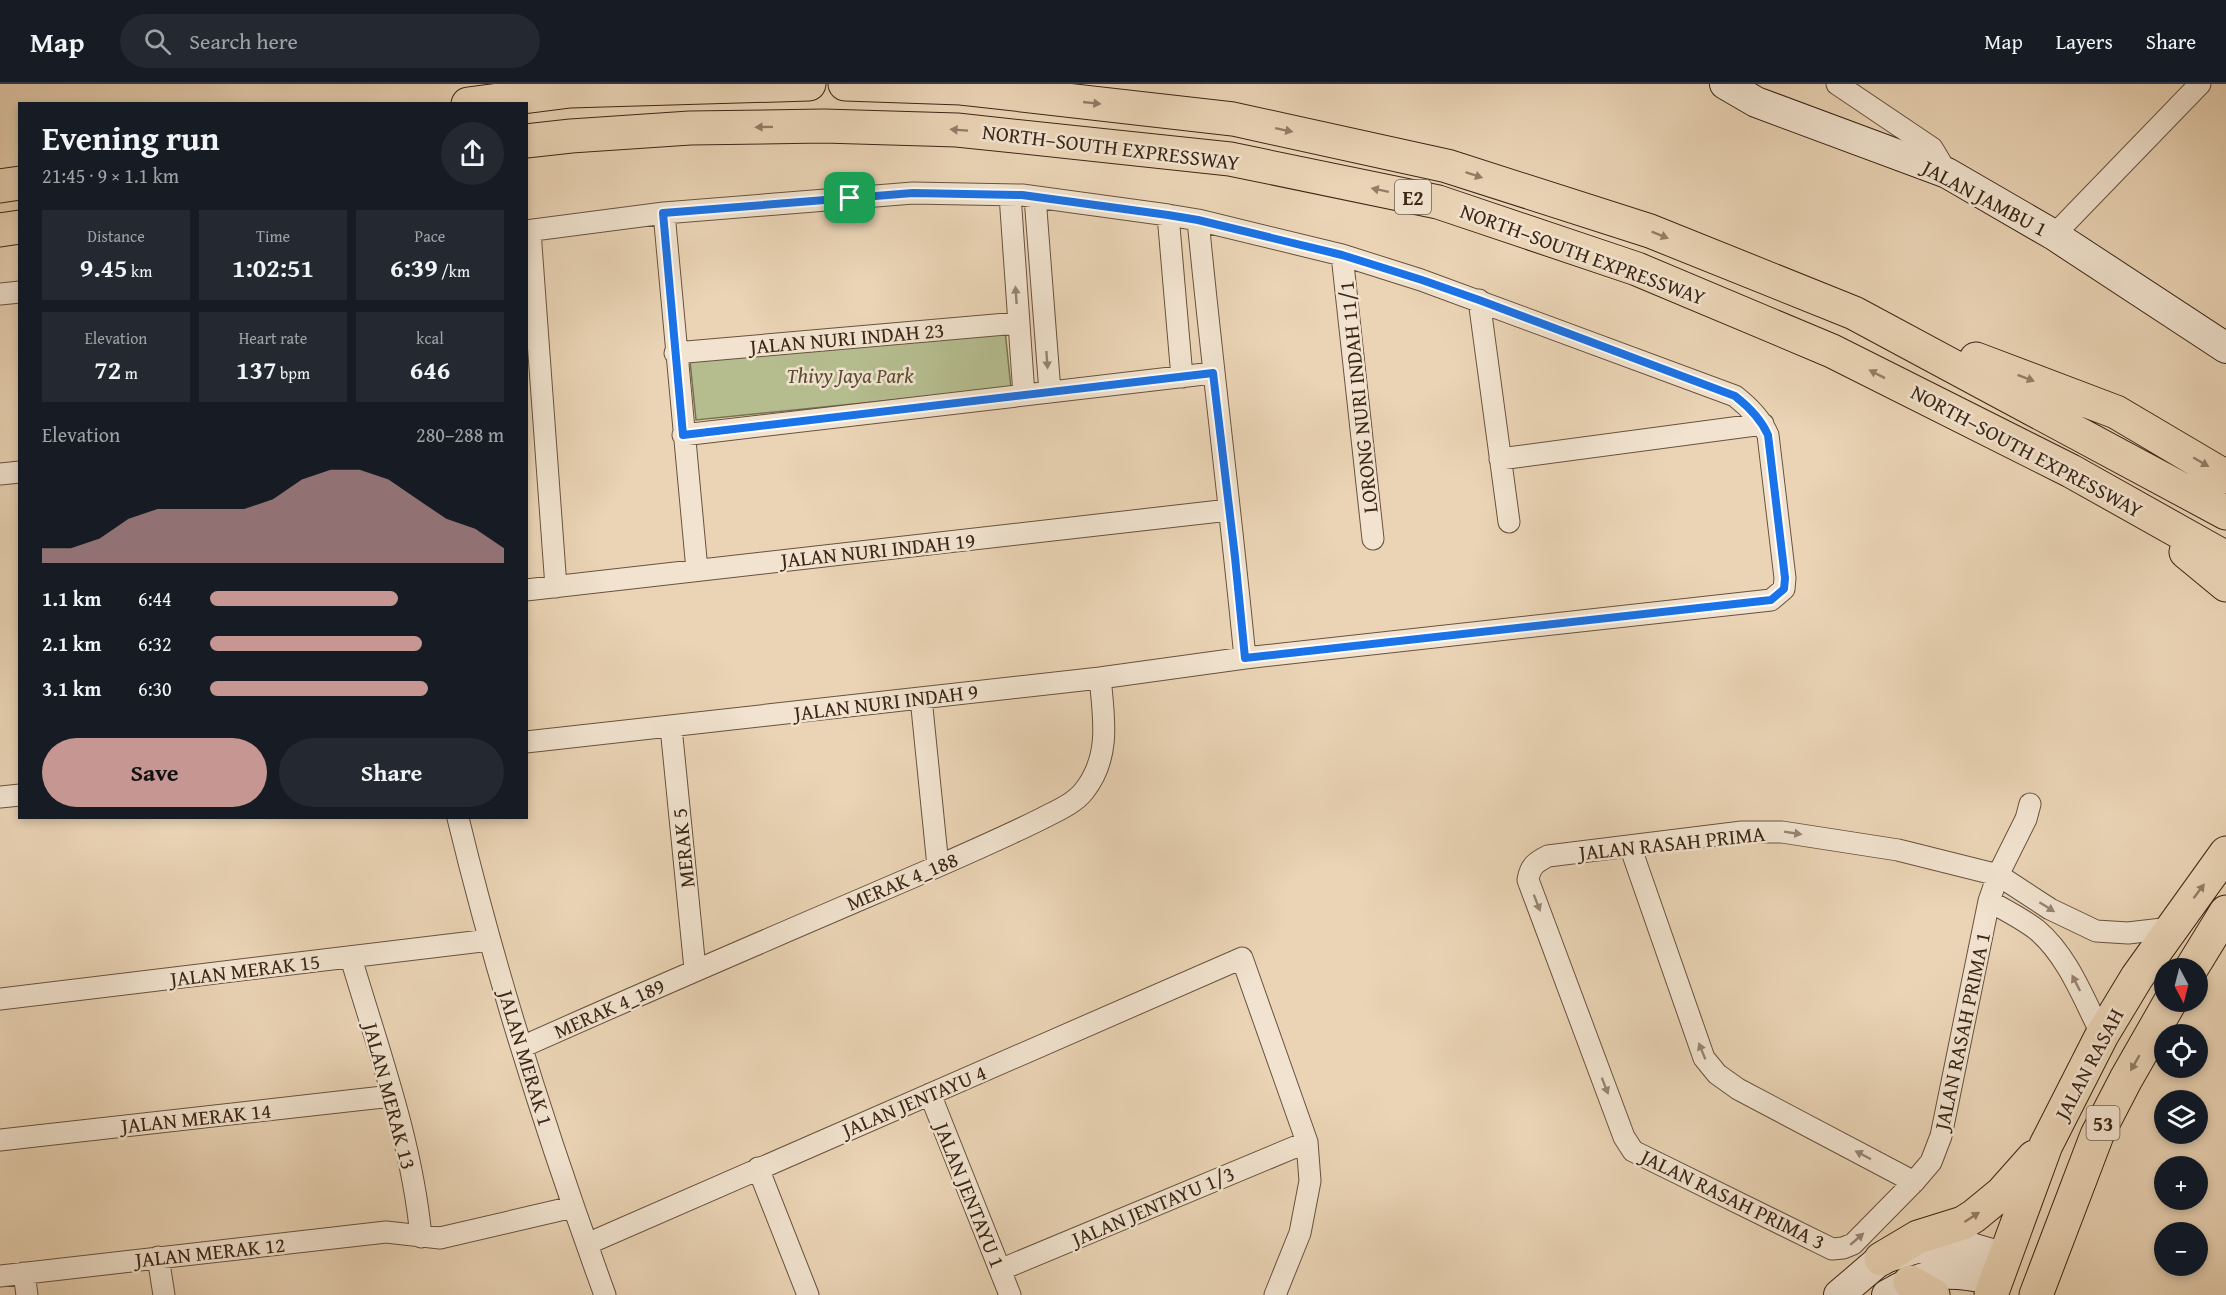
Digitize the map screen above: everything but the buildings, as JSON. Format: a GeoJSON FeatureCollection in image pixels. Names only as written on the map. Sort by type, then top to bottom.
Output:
{"type":"FeatureCollection","features":[{"type":"Feature","properties":{"kind":"highway"},"geometry":{"type":"LineString","coordinates":[[484,102],[570,91],[809,84]]}},
{"type":"Feature","properties":{"kind":"highway","name":"NORTH–SOUTH EXPRESSWAY"},"geometry":{"type":"LineString","coordinates":[[845,84],[961,88],[1233,119],[1447,166],[1650,231],[1854,313],[2226,513]]}},
{"type":"Feature","properties":{"kind":"highway","name":"NORTH–SOUTH EXPRESSWAY"},"geometry":{"type":"LineString","coordinates":[[528,141],[690,129],[824,126],[957,130],[1230,159],[1438,202],[1637,269],[1822,346],[2071,471],[2226,558]]}},
{"type":"Feature","properties":{"kind":"highway"},"geometry":{"type":"LineString","coordinates":[[0,186],[18,183]]}},
{"type":"Feature","properties":{"kind":"highway"},"geometry":{"type":"LineString","coordinates":[[0,230],[18,227]]}},
{"type":"Feature","properties":{"kind":"highway"},"geometry":{"type":"LineString","coordinates":[[1854,313],[2116,412],[2226,477]]}},
{"type":"Feature","properties":{"kind":"highway"},"geometry":{"type":"LineString","coordinates":[[2071,471],[2176,544],[2226,585]]}},
{"type":"Feature","properties":{"kind":"highway","name":"JALAN RASAH"},"geometry":{"type":"LineString","coordinates":[[2011,1283],[2046,1145],[2102,1035],[2137,977],[2226,853]]}},
{"type":"Feature","properties":{"kind":"highway"},"geometry":{"type":"LineString","coordinates":[[2197,958],[2226,912]]}},
{"type":"Feature","properties":{"kind":"highway","name":"JALAN RASAH"},"geometry":{"type":"LineString","coordinates":[[2011,1283],[2055,1240],[2097,1135],[2164,1012]]}},
{"type":"Feature","properties":{"kind":"highway"},"geometry":{"type":"LineString","coordinates":[[1881,1259],[1918,1237],[1952,1227],[1974,1216],[2002,1193],[2046,1145]]}},
{"type":"Feature","properties":{"kind":"street","name":"JALAN JAMBU 1"},"geometry":{"type":"LineString","coordinates":[[1725,84],[1756,102],[1947,173],[2054,235],[2226,348]]}},
{"type":"Feature","properties":{"kind":"street"},"geometry":{"type":"LineString","coordinates":[[1837,84],[1932,148],[1947,173]]}},
{"type":"Feature","properties":{"kind":"street"},"geometry":{"type":"LineString","coordinates":[[2054,235],[2200,84]]}},
{"type":"Feature","properties":{"kind":"street"},"geometry":{"type":"LineString","coordinates":[[556,586],[528,231],[663,213],[913,193],[1035,197],[1168,215],[1198,220],[1342,255],[1479,300],[1735,396],[1763,424]]}},
{"type":"Feature","properties":{"kind":"street"},"geometry":{"type":"LineString","coordinates":[[1010,195],[1024,395]]}},
{"type":"Feature","properties":{"kind":"street"},"geometry":{"type":"LineString","coordinates":[[1035,197],[1050,392]]}},
{"type":"Feature","properties":{"kind":"street"},"geometry":{"type":"LineString","coordinates":[[663,213],[697,570]]}},
{"type":"Feature","properties":{"kind":"street"},"geometry":{"type":"LineString","coordinates":[[1168,215],[1182,377]]}},
{"type":"Feature","properties":{"kind":"street"},"geometry":{"type":"LineString","coordinates":[[1198,220],[1245,658]]}},
{"type":"Feature","properties":{"kind":"street","name":"LORONG NURI INDAH 11/1"},"geometry":{"type":"LineString","coordinates":[[1342,255],[1373,539]]}},
{"type":"Feature","properties":{"kind":"street"},"geometry":{"type":"LineString","coordinates":[[0,294],[18,292]]}},
{"type":"Feature","properties":{"kind":"street"},"geometry":{"type":"LineString","coordinates":[[1479,300],[1509,522]]}},
{"type":"Feature","properties":{"kind":"street","name":"JALAN NURI INDAH 23"},"geometry":{"type":"LineString","coordinates":[[675,353],[1018,323]]}},
{"type":"Feature","properties":{"kind":"street"},"geometry":{"type":"LineString","coordinates":[[683,435],[1213,373]]}},
{"type":"Feature","properties":{"kind":"street"},"geometry":{"type":"LineString","coordinates":[[1500,459],[1763,424]]}},
{"type":"Feature","properties":{"kind":"street","name":"JALAN NURI INDAH 9"},"geometry":{"type":"LineString","coordinates":[[528,742],[1100,678],[1245,658],[1771,600],[1784,589],[1785,578],[1768,435],[1763,424]]}},
{"type":"Feature","properties":{"kind":"street"},"geometry":{"type":"LineString","coordinates":[[0,474],[18,472]]}},
{"type":"Feature","properties":{"kind":"street","name":"JALAN NURI INDAH 19"},"geometry":{"type":"LineString","coordinates":[[528,590],[1229,510]]}},
{"type":"Feature","properties":{"kind":"street","name":"MERAK 4_188"},"geometry":{"type":"LineString","coordinates":[[695,969],[1007,836],[1065,806],[1083,793],[1096,775],[1103,753],[1105,725],[1100,678]]}},
{"type":"Feature","properties":{"kind":"street"},"geometry":{"type":"LineString","coordinates":[[921,698],[938,866]]}},
{"type":"Feature","properties":{"kind":"street","name":"MERAK 5"},"geometry":{"type":"LineString","coordinates":[[671,727],[695,969]]}},
{"type":"Feature","properties":{"kind":"street"},"geometry":{"type":"LineString","coordinates":[[0,797],[18,795]]}},
{"type":"Feature","properties":{"kind":"street","name":"JALAN RASAH PRIMA 1"},"geometry":{"type":"LineString","coordinates":[[1914,1182],[1931,1162],[1941,1136],[1989,901],[1998,875],[2026,819],[2030,804]]}},
{"type":"Feature","properties":{"kind":"street","name":"JALAN MERAK 1"},"geometry":{"type":"LineString","coordinates":[[458,819],[490,940],[522,1047],[573,1207],[605,1295]]}},
{"type":"Feature","properties":{"kind":"street","name":"JALAN RASAH PRIMA"},"geometry":{"type":"LineString","coordinates":[[1548,856],[1742,832],[1782,832],[1898,850],[1998,875],[2050,909],[2096,931],[2128,933],[2171,928]]}},
{"type":"Feature","properties":{"kind":"street"},"geometry":{"type":"LineString","coordinates":[[1630,846],[1704,1058],[1717,1074],[1738,1089],[1914,1182]]}},
{"type":"Feature","properties":{"kind":"street","name":"JALAN RASAH PRIMA 3"},"geometry":{"type":"LineString","coordinates":[[1548,856],[1535,863],[1530,870],[1528,880],[1624,1137],[1633,1151],[1832,1249],[1853,1244],[1914,1182]]}},
{"type":"Feature","properties":{"kind":"street"},"geometry":{"type":"LineString","coordinates":[[1989,901],[2037,930],[2053,948],[2069,970],[2102,1035]]}},
{"type":"Feature","properties":{"kind":"street","name":"JALAN MERAK 15"},"geometry":{"type":"LineString","coordinates":[[0,999],[490,940]]}},
{"type":"Feature","properties":{"kind":"street","name":"JALAN MERAK 13"},"geometry":{"type":"LineString","coordinates":[[351,958],[407,1149],[417,1199],[421,1237]]}},
{"type":"Feature","properties":{"kind":"street","name":"JALAN JENTAYU 4"},"geometry":{"type":"LineString","coordinates":[[587,1244],[1242,958],[1307,1142]]}},
{"type":"Feature","properties":{"kind":"street","name":"MERAK 4_189"},"geometry":{"type":"LineString","coordinates":[[522,1047],[695,969]]}},
{"type":"Feature","properties":{"kind":"street","name":"JALAN JENTAYU 1"},"geometry":{"type":"LineString","coordinates":[[930,1094],[1010,1295]]}},
{"type":"Feature","properties":{"kind":"street","name":"JALAN MERAK 14"},"geometry":{"type":"LineString","coordinates":[[0,1140],[392,1096]]}},
{"type":"Feature","properties":{"kind":"street"},"geometry":{"type":"LineString","coordinates":[[1275,1295],[1300,1233],[1310,1181],[1307,1142]]}},
{"type":"Feature","properties":{"kind":"street","name":"JALAN JENTAYU 1/3"},"geometry":{"type":"LineString","coordinates":[[1000,1270],[1307,1142]]}},
{"type":"Feature","properties":{"kind":"street"},"geometry":{"type":"LineString","coordinates":[[758,1168],[808,1295]]}},
{"type":"Feature","properties":{"kind":"street","name":"JALAN MERAK 12"},"geometry":{"type":"LineString","coordinates":[[0,1276],[387,1232],[440,1238],[573,1207]]}},
{"type":"Feature","properties":{"kind":"street"},"geometry":{"type":"LineString","coordinates":[[1839,1295],[1881,1259],[1917,1248],[1946,1246],[1971,1248],[2011,1283]]}},
{"type":"Feature","properties":{"kind":"street"},"geometry":{"type":"LineString","coordinates":[[158,1257],[164,1295]]}},
{"type":"Feature","properties":{"kind":"street"},"geometry":{"type":"LineString","coordinates":[[24,1273],[27,1295]]}},
{"type":"Feature","properties":{"kind":"street"},"geometry":{"type":"LineString","coordinates":[[1910,1290],[1932,1275],[1963,1273],[2011,1283]]}},
{"type":"Feature","properties":{"kind":"green space","name":"Thivy Jaya Park"},"geometry":{"type":"Polygon","coordinates":[[[1005,330],[1011,388],[696,420],[690,361],[1005,330]]]}},
{"type":"Feature","properties":{"kind":"route"},"geometry":{"type":"LineString","coordinates":[[913,193],[1022,195],[1198,220],[1342,255],[1422,280],[1735,396],[1755,414],[1768,435],[1776,491],[1785,578],[1784,589],[1771,600],[1245,658],[1213,373],[683,435],[663,213],[850,198],[913,193]]}}]}
